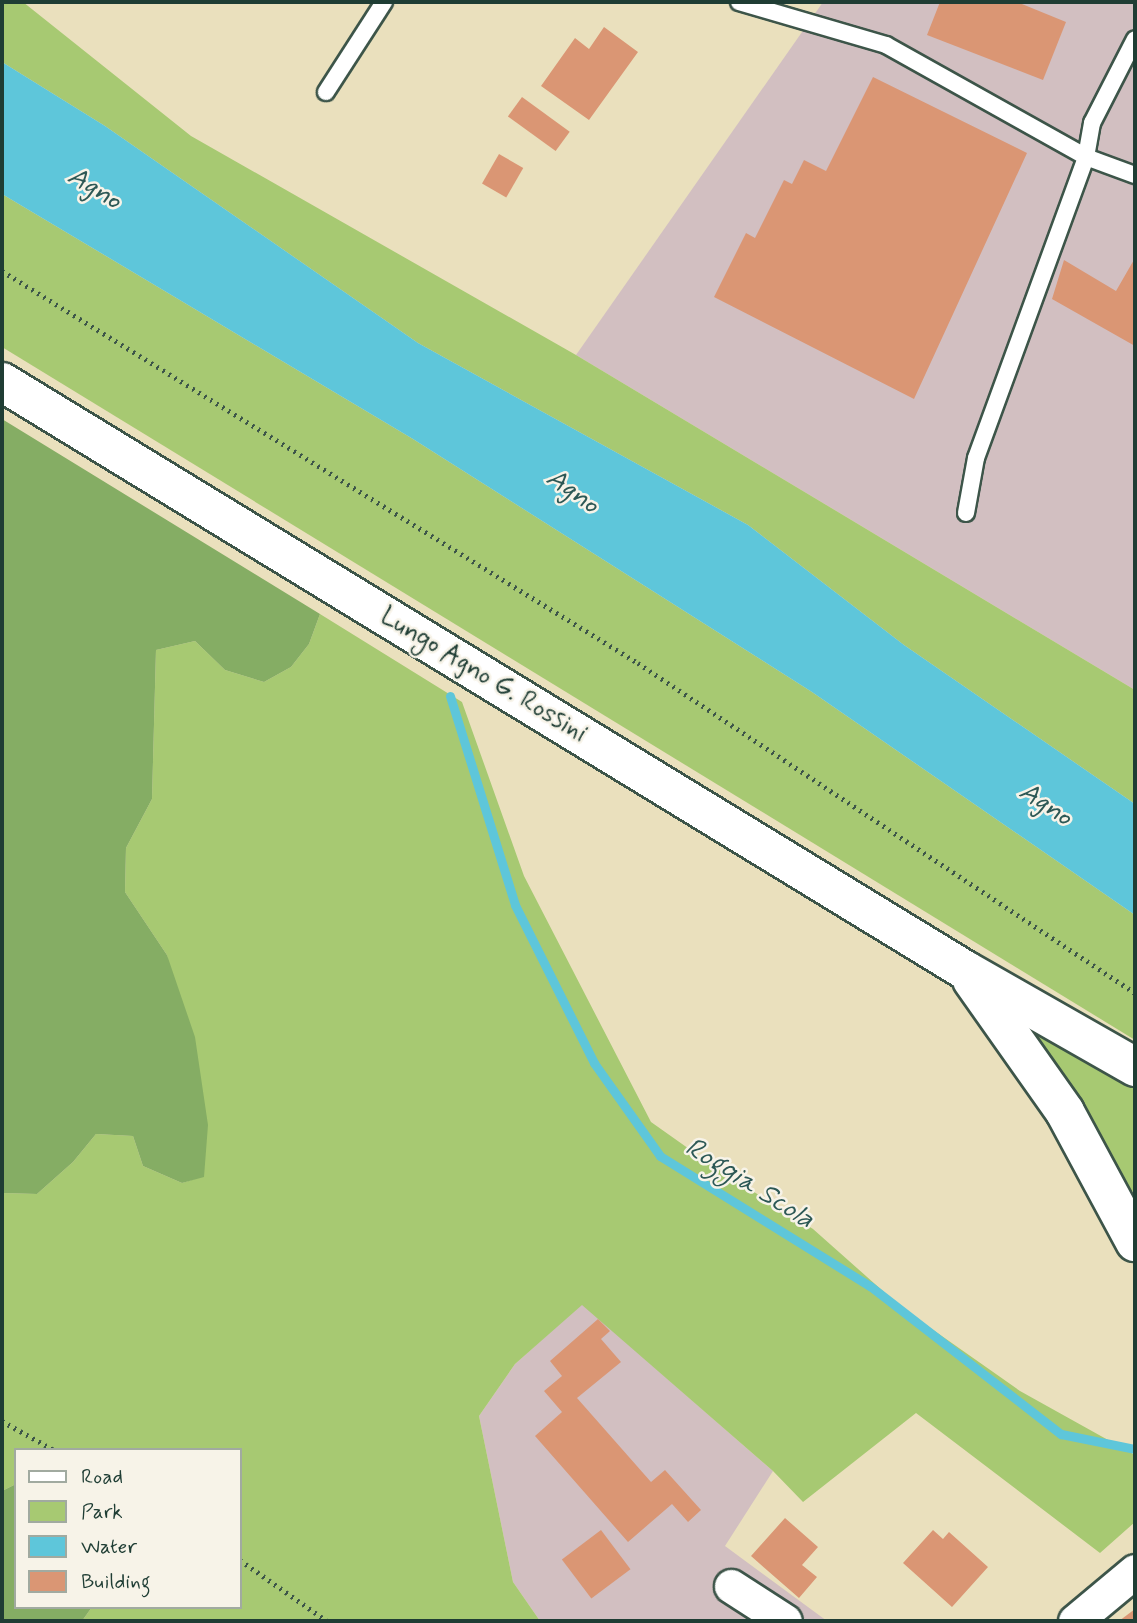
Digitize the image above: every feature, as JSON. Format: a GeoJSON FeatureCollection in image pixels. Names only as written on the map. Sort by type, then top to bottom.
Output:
{"type":"FeatureCollection","features":[{"type":"Feature","properties":{"kind":"main road","name":"Lungo Agno G. Rossini"},"geometry":{"type":"LineString","coordinates":[[2,382],[965,970],[1135,1067]]}},
{"type":"Feature","properties":{"kind":"main road","name":"Lungo Agno G. Rossini"},"geometry":{"type":"LineString","coordinates":[[965,970],[1065,1112],[1135,1242]]}},
{"type":"Feature","properties":{"kind":"street"},"geometry":{"type":"LineString","coordinates":[[1075,1621],[1135,1571]]}},
{"type":"Feature","properties":{"kind":"street"},"geometry":{"type":"LineString","coordinates":[[731,1586],[785,1621]]}},
{"type":"Feature","properties":{"kind":"lane"},"geometry":{"type":"LineString","coordinates":[[326,92],[384,2]]}},
{"type":"Feature","properties":{"kind":"lane"},"geometry":{"type":"LineString","coordinates":[[739,2],[886,46],[1086,158],[1135,175]]}},
{"type":"Feature","properties":{"kind":"lane"},"geometry":{"type":"LineString","coordinates":[[966,513],[976,458],[1086,158],[1092,123],[1135,39]]}},
{"type":"Feature","properties":{"kind":"path"},"geometry":{"type":"LineString","coordinates":[[2,271],[638,663],[1135,993]]}},
{"type":"Feature","properties":{"kind":"path"},"geometry":{"type":"LineString","coordinates":[[2,1421],[50,1448]]}},
{"type":"Feature","properties":{"kind":"path"},"geometry":{"type":"LineString","coordinates":[[242,1561],[327,1621]]}},
{"type":"Feature","properties":{"kind":"shaded area"},"geometry":{"type":"Polygon","coordinates":[[[823,2],[1135,2],[1135,690],[576,355],[823,2]]]}},
{"type":"Feature","properties":{"kind":"shaded area"},"geometry":{"type":"Polygon","coordinates":[[[582,1304],[773,1471],[725,1546],[827,1621],[540,1621],[513,1582],[479,1416],[515,1364],[582,1304]]]}},
{"type":"Feature","properties":{"kind":"green space"},"geometry":{"type":"Polygon","coordinates":[[[2,2],[23,2],[191,136],[576,355],[1135,690],[1135,804],[904,645],[748,525],[418,343],[105,126],[2,62],[2,2]]]}},
{"type":"Feature","properties":{"kind":"green space"},"geometry":{"type":"Polygon","coordinates":[[[2,194],[413,439],[812,692],[1135,915],[1135,1040],[2,347],[2,194]]]}},
{"type":"Feature","properties":{"kind":"green space"},"geometry":{"type":"Polygon","coordinates":[[[2,419],[320,614],[309,644],[291,667],[264,682],[225,670],[195,641],[156,650],[152,799],[126,848],[125,892],[167,955],[195,1037],[208,1125],[204,1177],[182,1183],[143,1166],[133,1136],[96,1134],[73,1162],[37,1194],[2,1193],[2,419]]]}},
{"type":"Feature","properties":{"kind":"green space"},"geometry":{"type":"Polygon","coordinates":[[[320,614],[462,702],[524,876],[651,1122],[716,1168],[813,1229],[902,1308],[1020,1391],[1135,1455],[1135,1522],[1100,1553],[916,1413],[803,1502],[773,1471],[582,1305],[515,1364],[479,1416],[513,1582],[540,1621],[82,1621],[91,1609],[242,1609],[242,1448],[14,1448],[14,1485],[2,1491],[2,1193],[37,1194],[73,1162],[96,1134],[133,1136],[143,1166],[182,1183],[204,1176],[167,955],[125,892],[126,848],[152,799],[156,650],[195,641],[225,670],[264,682],[291,667],[309,644],[320,614]]]}},
{"type":"Feature","properties":{"kind":"green space"},"geometry":{"type":"Polygon","coordinates":[[[1006,1002],[1135,1080],[1135,1187],[1129,1197],[1006,1002]]]}},
{"type":"Feature","properties":{"kind":"green space"},"geometry":{"type":"Polygon","coordinates":[[[14,1485],[14,1609],[91,1609],[82,1621],[2,1621],[2,1491],[14,1485]]]}},
{"type":"Feature","properties":{"kind":"water","name":"Agno"},"geometry":{"type":"Polygon","coordinates":[[[2,62],[105,126],[418,343],[748,525],[904,645],[1135,804],[1135,915],[812,692],[413,439],[2,194],[2,62]]]}},
{"type":"Feature","properties":{"kind":"building"},"geometry":{"type":"Polygon","coordinates":[[[940,2],[1017,2],[1066,22],[1043,80],[927,35],[940,2]]]}},
{"type":"Feature","properties":{"kind":"building"},"geometry":{"type":"Polygon","coordinates":[[[604,27],[638,52],[589,120],[541,86],[575,38],[589,49],[604,27]]]}},
{"type":"Feature","properties":{"kind":"building"},"geometry":{"type":"Polygon","coordinates":[[[873,77],[1027,153],[914,399],[714,297],[746,233],[755,238],[784,180],[792,184],[804,160],[826,171],[873,77]]]}},
{"type":"Feature","properties":{"kind":"building"},"geometry":{"type":"Polygon","coordinates":[[[522,97],[570,132],[556,151],[508,116],[522,97]]]}},
{"type":"Feature","properties":{"kind":"building"},"geometry":{"type":"Polygon","coordinates":[[[499,154],[523,168],[506,197],[482,183],[499,154]]]}},
{"type":"Feature","properties":{"kind":"building"},"geometry":{"type":"Polygon","coordinates":[[[1135,258],[1135,346],[1052,299],[1064,260],[1116,291],[1135,258]]]}},
{"type":"Feature","properties":{"kind":"building"},"geometry":{"type":"Polygon","coordinates":[[[598,1319],[610,1331],[601,1339],[621,1362],[577,1398],[651,1482],[665,1470],[701,1510],[688,1522],[672,1504],[628,1542],[535,1436],[562,1412],[544,1391],[562,1376],[550,1361],[598,1319]]]}},
{"type":"Feature","properties":{"kind":"building"},"geometry":{"type":"Polygon","coordinates":[[[785,1518],[818,1547],[802,1565],[817,1577],[799,1598],[751,1556],[785,1518]]]}},
{"type":"Feature","properties":{"kind":"building"},"geometry":{"type":"Polygon","coordinates":[[[601,1530],[630,1569],[591,1599],[562,1559],[601,1530]]]}},
{"type":"Feature","properties":{"kind":"building"},"geometry":{"type":"Polygon","coordinates":[[[933,1530],[943,1539],[949,1532],[988,1567],[952,1607],[903,1563],[933,1530]]]}},
{"type":"Feature","properties":{"kind":"building"},"geometry":{"type":"Polygon","coordinates":[[[1135,1609],[1135,1621],[1119,1621],[1135,1609]]]}},
{"type":"Feature","properties":{"kind":"waterway","name":"Roggia Scola"},"geometry":{"type":"LineString","coordinates":[[450,696],[515,905],[594,1063],[660,1156],[870,1286],[1061,1434],[1135,1449]]}}]}
